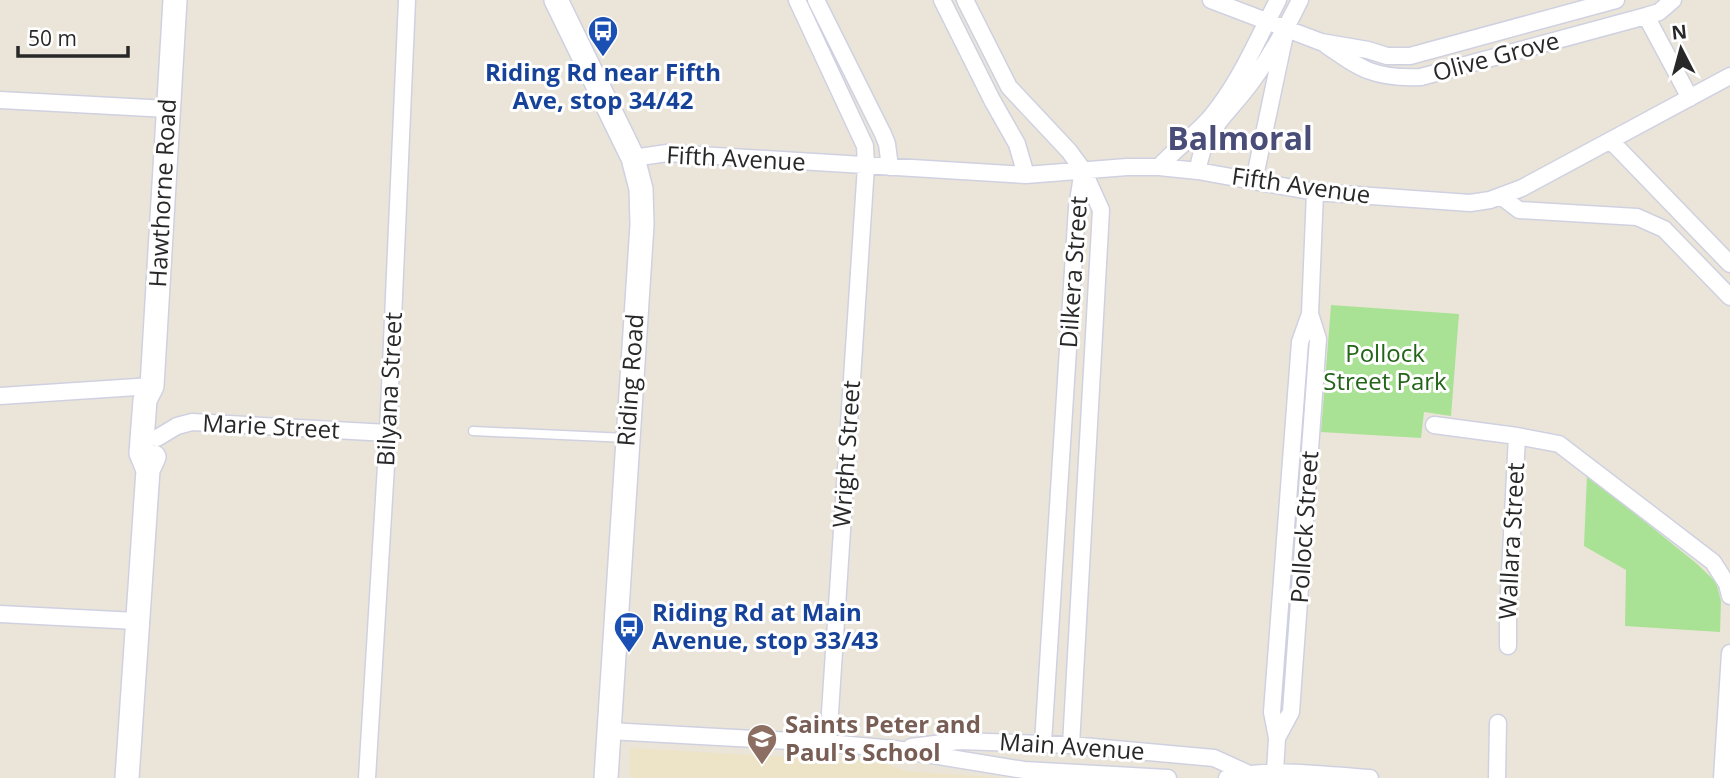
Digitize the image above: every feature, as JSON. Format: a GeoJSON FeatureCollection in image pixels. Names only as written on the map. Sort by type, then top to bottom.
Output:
{"type":"FeatureCollection","features":[{"type":"Feature","properties":{"kind":"street","name":"Hawthorne Road"},"geometry":{"type":"LineString","coordinates":[[148,470],[141,453],[145,400],[152,386],[175,0]]}},
{"type":"Feature","properties":{"kind":"street","name":"Bilyana Street"},"geometry":{"type":"LineString","coordinates":[[368,778],[388,433],[407,0]]}},
{"type":"Feature","properties":{"kind":"street","name":"Riding Road"},"geometry":{"type":"LineString","coordinates":[[556,0],[633,158],[641,189],[642,225],[606,778]]}},
{"type":"Feature","properties":{"kind":"street","name":"Wright Street"},"geometry":{"type":"LineString","coordinates":[[796,0],[858,127],[865,146],[866,166],[828,743]]}},
{"type":"Feature","properties":{"kind":"street"},"geometry":{"type":"LineString","coordinates":[[817,0],[883,134],[890,167]]}},
{"type":"Feature","properties":{"kind":"street"},"geometry":{"type":"LineString","coordinates":[[942,0],[1017,144],[1026,174]]}},
{"type":"Feature","properties":{"kind":"street"},"geometry":{"type":"LineString","coordinates":[[965,0],[1009,87],[1069,151],[1083,170]]}},
{"type":"Feature","properties":{"kind":"street","name":"Olive Grove"},"geometry":{"type":"LineString","coordinates":[[1211,0],[1321,42],[1387,56],[1410,56],[1616,0]]}},
{"type":"Feature","properties":{"kind":"street"},"geometry":{"type":"LineString","coordinates":[[1159,167],[1209,119],[1248,60],[1278,0]]}},
{"type":"Feature","properties":{"kind":"street"},"geometry":{"type":"LineString","coordinates":[[1198,171],[1200,152],[1210,132],[1250,85],[1286,28],[1300,0]]}},
{"type":"Feature","properties":{"kind":"street"},"geometry":{"type":"LineString","coordinates":[[1549,0],[1553,17]]}},
{"type":"Feature","properties":{"kind":"street","name":"Olive Grove"},"geometry":{"type":"LineString","coordinates":[[1321,42],[1359,68],[1376,74],[1399,78],[1422,77],[1646,16],[1659,12],[1673,0]]}},
{"type":"Feature","properties":{"kind":"street"},"geometry":{"type":"LineString","coordinates":[[1646,16],[1690,98]]}},
{"type":"Feature","properties":{"kind":"street"},"geometry":{"type":"LineString","coordinates":[[1254,181],[1286,28]]}},
{"type":"Feature","properties":{"kind":"street","name":"Fifth Avenue"},"geometry":{"type":"LineString","coordinates":[[633,158],[667,153],[1026,174],[1159,167],[1198,171],[1315,192],[1469,203],[1503,197],[1730,76]]}},
{"type":"Feature","properties":{"kind":"street"},"geometry":{"type":"LineString","coordinates":[[0,100],[168,109]]}},
{"type":"Feature","properties":{"kind":"street"},"geometry":{"type":"LineString","coordinates":[[1611,141],[1730,264]]}},
{"type":"Feature","properties":{"kind":"street","name":"Dilkera Street"},"geometry":{"type":"LineString","coordinates":[[1043,743],[1077,207],[1083,170]]}},
{"type":"Feature","properties":{"kind":"street","name":"Dilkera Street"},"geometry":{"type":"LineString","coordinates":[[1071,745],[1101,210],[1083,170]]}},
{"type":"Feature","properties":{"kind":"street","name":"Pollock Street"},"geometry":{"type":"LineString","coordinates":[[1275,772],[1277,738],[1272,712],[1300,342],[1310,314],[1315,192]]}},
{"type":"Feature","properties":{"kind":"street"},"geometry":{"type":"LineString","coordinates":[[1503,197],[1519,210],[1637,217],[1664,229],[1730,297]]}},
{"type":"Feature","properties":{"kind":"street","name":"Hawthorne Road"},"geometry":{"type":"LineString","coordinates":[[127,778],[148,470],[155,455],[157,438],[159,403],[152,386]]}},
{"type":"Feature","properties":{"kind":"street"},"geometry":{"type":"LineString","coordinates":[[0,396],[152,386]]}},
{"type":"Feature","properties":{"kind":"street","name":"Marie Street"},"geometry":{"type":"LineString","coordinates":[[157,438],[177,426],[192,422],[388,433]]}},
{"type":"Feature","properties":{"kind":"street"},"geometry":{"type":"LineString","coordinates":[[1434,425],[1559,444],[1713,562],[1727,584],[1730,596]]}},
{"type":"Feature","properties":{"kind":"street","name":"Wallara Street"},"geometry":{"type":"LineString","coordinates":[[1508,646],[1517,436]]}},
{"type":"Feature","properties":{"kind":"street"},"geometry":{"type":"LineString","coordinates":[[0,614],[136,621]]}},
{"type":"Feature","properties":{"kind":"street"},"geometry":{"type":"LineString","coordinates":[[1722,778],[1730,653]]}},
{"type":"Feature","properties":{"kind":"street"},"geometry":{"type":"LineString","coordinates":[[1497,778],[1498,723]]}},
{"type":"Feature","properties":{"kind":"street","name":"Main Avenue"},"geometry":{"type":"LineString","coordinates":[[609,731],[895,749],[1024,774],[1168,778]]}},
{"type":"Feature","properties":{"kind":"street","name":"Main Avenue"},"geometry":{"type":"LineString","coordinates":[[895,749],[959,741],[1071,745],[1214,758],[1247,776]]}},
{"type":"Feature","properties":{"kind":"street","name":"Main Avenue"},"geometry":{"type":"LineString","coordinates":[[1227,778],[1275,772],[1370,778]]}},
{"type":"Feature","properties":{"kind":"lane"},"geometry":{"type":"LineString","coordinates":[[473,431],[627,438]]}},
{"type":"Feature","properties":{"kind":"shaded area","name":"Saints Peter and Paul's School"},"geometry":{"type":"Polygon","coordinates":[[[630,748],[882,762],[906,771],[1008,778],[630,778],[630,748]]]}},
{"type":"Feature","properties":{"kind":"green space","name":"Pollock Street Park"},"geometry":{"type":"Polygon","coordinates":[[[1331,305],[1459,314],[1451,416],[1424,412],[1421,438],[1321,432],[1331,305]]]}},
{"type":"Feature","properties":{"kind":"green space"},"geometry":{"type":"Polygon","coordinates":[[[1587,475],[1716,582],[1721,601],[1720,632],[1625,626],[1626,570],[1584,546],[1587,475]]]}},
{"type":"Feature","properties":{"kind":"place","name":"Riding Rd near Fifth Ave, stop 34/42"},"geometry":{"type":"Point","coordinates":[603,58]}},
{"type":"Feature","properties":{"kind":"place","name":"Riding Rd at Main Avenue, stop 33/43"},"geometry":{"type":"Point","coordinates":[629,654]}},
{"type":"Feature","properties":{"kind":"place","name":"Saints Peter and Paul's School"},"geometry":{"type":"Point","coordinates":[762,766]}},
{"type":"Feature","properties":{"kind":"district","name":"Balmoral"},"geometry":{"type":"Point","coordinates":[1240,139]}}]}
